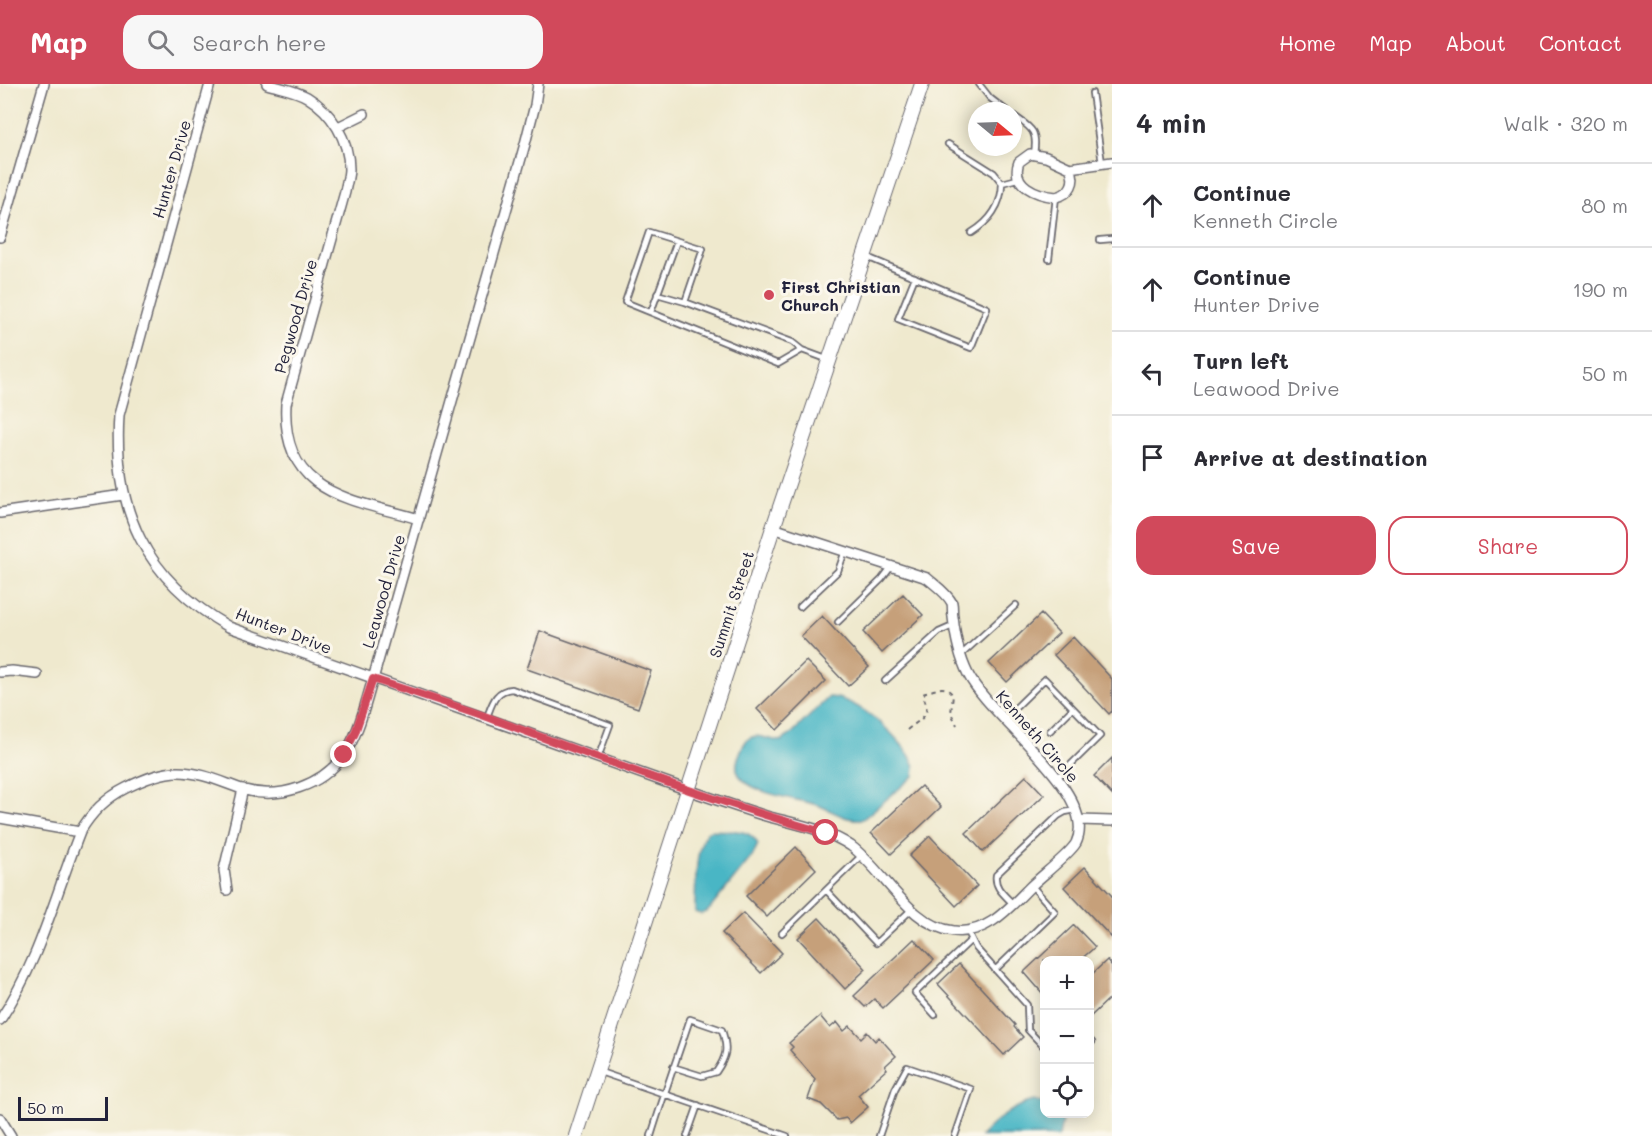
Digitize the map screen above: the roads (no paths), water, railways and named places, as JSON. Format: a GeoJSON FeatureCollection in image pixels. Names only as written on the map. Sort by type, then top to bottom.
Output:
{"type":"FeatureCollection","features":[{"type":"Feature","properties":{"kind":"main road","name":"Summit Street"},"geometry":{"type":"LineString","coordinates":[[576,1136],[773,528],[922,84]]}},
{"type":"Feature","properties":{"kind":"street"},"geometry":{"type":"LineString","coordinates":[[0,237],[44,84]]}},
{"type":"Feature","properties":{"kind":"street","name":"Hunter Drive"},"geometry":{"type":"LineString","coordinates":[[210,84],[119,415],[117,446],[123,495],[131,520],[150,555],[175,586],[198,607],[229,627],[688,790]]}},
{"type":"Feature","properties":{"kind":"street","name":"Pegwood Drive"},"geometry":{"type":"LineString","coordinates":[[267,84],[308,98],[321,108],[338,127],[349,168],[345,192],[286,404],[285,424],[289,446],[297,462],[309,477],[334,494],[419,519]]}},
{"type":"Feature","properties":{"kind":"street","name":"Leawood Drive"},"geometry":{"type":"LineString","coordinates":[[0,1020],[41,944],[80,832],[102,804],[120,791],[160,774],[178,772],[193,774],[255,792],[297,789],[313,782],[330,770],[344,755],[355,733],[373,679],[536,105],[538,84]]}},
{"type":"Feature","properties":{"kind":"street"},"geometry":{"type":"LineString","coordinates":[[338,127],[364,114]]}},
{"type":"Feature","properties":{"kind":"street"},"geometry":{"type":"LineString","coordinates":[[1070,168],[1073,174],[1071,187],[1068,193],[1056,197],[1028,188],[1017,179],[1016,168],[1026,155],[1034,154],[1070,168],[1107,163]]}},
{"type":"Feature","properties":{"kind":"street"},"geometry":{"type":"LineString","coordinates":[[0,513],[123,495]]}},
{"type":"Feature","properties":{"kind":"street","name":"Kenneth Circle"},"geometry":{"type":"LineString","coordinates":[[773,528],[927,578],[942,591],[952,604],[954,625],[968,673],[982,696],[1058,777],[1072,799],[1078,815]]}},
{"type":"Feature","properties":{"kind":"street"},"geometry":{"type":"LineString","coordinates":[[0,672],[37,674]]}},
{"type":"Feature","properties":{"kind":"street"},"geometry":{"type":"LineString","coordinates":[[227,890],[224,870],[243,789]]}},
{"type":"Feature","properties":{"kind":"street"},"geometry":{"type":"LineString","coordinates":[[688,790],[764,816],[826,833],[851,847],[926,921],[969,936],[997,918],[1076,843],[1078,815],[1112,821]]}},
{"type":"Feature","properties":{"kind":"street"},"geometry":{"type":"LineString","coordinates":[[0,818],[80,832]]}},
{"type":"Feature","properties":{"kind":"street"},"geometry":{"type":"LineString","coordinates":[[0,1119],[11,1136]]}},
{"type":"Feature","properties":{"kind":"lane"},"geometry":{"type":"LineString","coordinates":[[979,84],[995,102]]}},
{"type":"Feature","properties":{"kind":"lane"},"geometry":{"type":"LineString","coordinates":[[1092,93],[1107,163]]}},
{"type":"Feature","properties":{"kind":"lane"},"geometry":{"type":"LineString","coordinates":[[1022,122],[1032,129],[1036,140],[1034,154]]}},
{"type":"Feature","properties":{"kind":"lane"},"geometry":{"type":"LineString","coordinates":[[948,144],[998,176],[1002,183],[997,203],[989,220],[971,233]]}},
{"type":"Feature","properties":{"kind":"lane"},"geometry":{"type":"LineString","coordinates":[[1002,183],[1017,179]]}},
{"type":"Feature","properties":{"kind":"lane"},"geometry":{"type":"LineString","coordinates":[[1049,260],[1056,197]]}},
{"type":"Feature","properties":{"kind":"lane"},"geometry":{"type":"LineString","coordinates":[[685,302],[703,249],[650,232],[625,302],[778,364],[802,350]]}},
{"type":"Feature","properties":{"kind":"lane"},"geometry":{"type":"LineString","coordinates":[[1100,240],[1112,239]]}},
{"type":"Feature","properties":{"kind":"lane"},"geometry":{"type":"LineString","coordinates":[[651,312],[677,241]]}},
{"type":"Feature","properties":{"kind":"lane"},"geometry":{"type":"LineString","coordinates":[[864,255],[987,308],[971,348],[898,320],[915,277]]}},
{"type":"Feature","properties":{"kind":"lane"},"geometry":{"type":"LineString","coordinates":[[657,294],[685,302],[792,342],[802,350],[830,360]]}},
{"type":"Feature","properties":{"kind":"lane"},"geometry":{"type":"LineString","coordinates":[[800,607],[838,571],[845,551]]}},
{"type":"Feature","properties":{"kind":"lane"},"geometry":{"type":"LineString","coordinates":[[838,622],[882,579],[892,566]]}},
{"type":"Feature","properties":{"kind":"lane"},"geometry":{"type":"LineString","coordinates":[[962,654],[1016,605]]}},
{"type":"Feature","properties":{"kind":"lane"},"geometry":{"type":"LineString","coordinates":[[885,681],[939,632],[954,625]]}},
{"type":"Feature","properties":{"kind":"lane"},"geometry":{"type":"LineString","coordinates":[[1003,720],[1045,680],[1073,708],[1100,736],[1058,777]]}},
{"type":"Feature","properties":{"kind":"lane"},"geometry":{"type":"LineString","coordinates":[[487,717],[499,693],[512,689],[610,725],[598,758]]}},
{"type":"Feature","properties":{"kind":"lane"},"geometry":{"type":"LineString","coordinates":[[1050,731],[1073,708]]}},
{"type":"Feature","properties":{"kind":"lane"},"geometry":{"type":"LineString","coordinates":[[1012,904],[998,888],[995,882],[996,875],[1058,816],[1065,812],[1078,815]]}},
{"type":"Feature","properties":{"kind":"lane"},"geometry":{"type":"LineString","coordinates":[[782,933],[861,856]]}},
{"type":"Feature","properties":{"kind":"lane"},"geometry":{"type":"LineString","coordinates":[[995,969],[1055,912],[1032,885]]}},
{"type":"Feature","properties":{"kind":"lane"},"geometry":{"type":"LineString","coordinates":[[826,890],[876,943],[912,909]]}},
{"type":"Feature","properties":{"kind":"lane"},"geometry":{"type":"LineString","coordinates":[[935,1015],[915,993],[969,936],[1027,1005],[1028,1030],[1040,1043]]}},
{"type":"Feature","properties":{"kind":"lane"},"geometry":{"type":"LineString","coordinates":[[651,1136],[673,1067],[690,1019],[722,1030],[726,1042],[725,1058],[716,1072],[702,1076],[673,1067]]}},
{"type":"Feature","properties":{"kind":"lane"},"geometry":{"type":"LineString","coordinates":[[879,1136],[895,1089],[907,1067],[971,1089],[955,1136]]}},
{"type":"Feature","properties":{"kind":"lane"},"geometry":{"type":"LineString","coordinates":[[597,1071],[787,1136]]}},
{"type":"Feature","properties":{"kind":"lane"},"geometry":{"type":"LineString","coordinates":[[687,1136],[698,1105]]}},
{"type":"Feature","properties":{"kind":"water"},"geometry":{"type":"Polygon","coordinates":[[[829,697],[853,704],[879,722],[901,744],[915,766],[914,776],[863,819],[846,817],[811,803],[754,788],[738,773],[738,759],[748,739],[757,736],[781,741],[829,697]]]}},
{"type":"Feature","properties":{"kind":"water"},"geometry":{"type":"Polygon","coordinates":[[[710,830],[743,832],[754,838],[758,844],[753,855],[709,910],[701,914],[695,912],[698,854],[710,830]]]}},
{"type":"Feature","properties":{"kind":"water"},"geometry":{"type":"Polygon","coordinates":[[[1040,1102],[1040,1118],[1060,1118],[1062,1122],[1059,1136],[981,1136],[1005,1115],[1027,1103],[1040,1102]]]}},
{"type":"Feature","properties":{"kind":"place","name":"First Christian Church"},"geometry":{"type":"Point","coordinates":[769,295]}}]}
